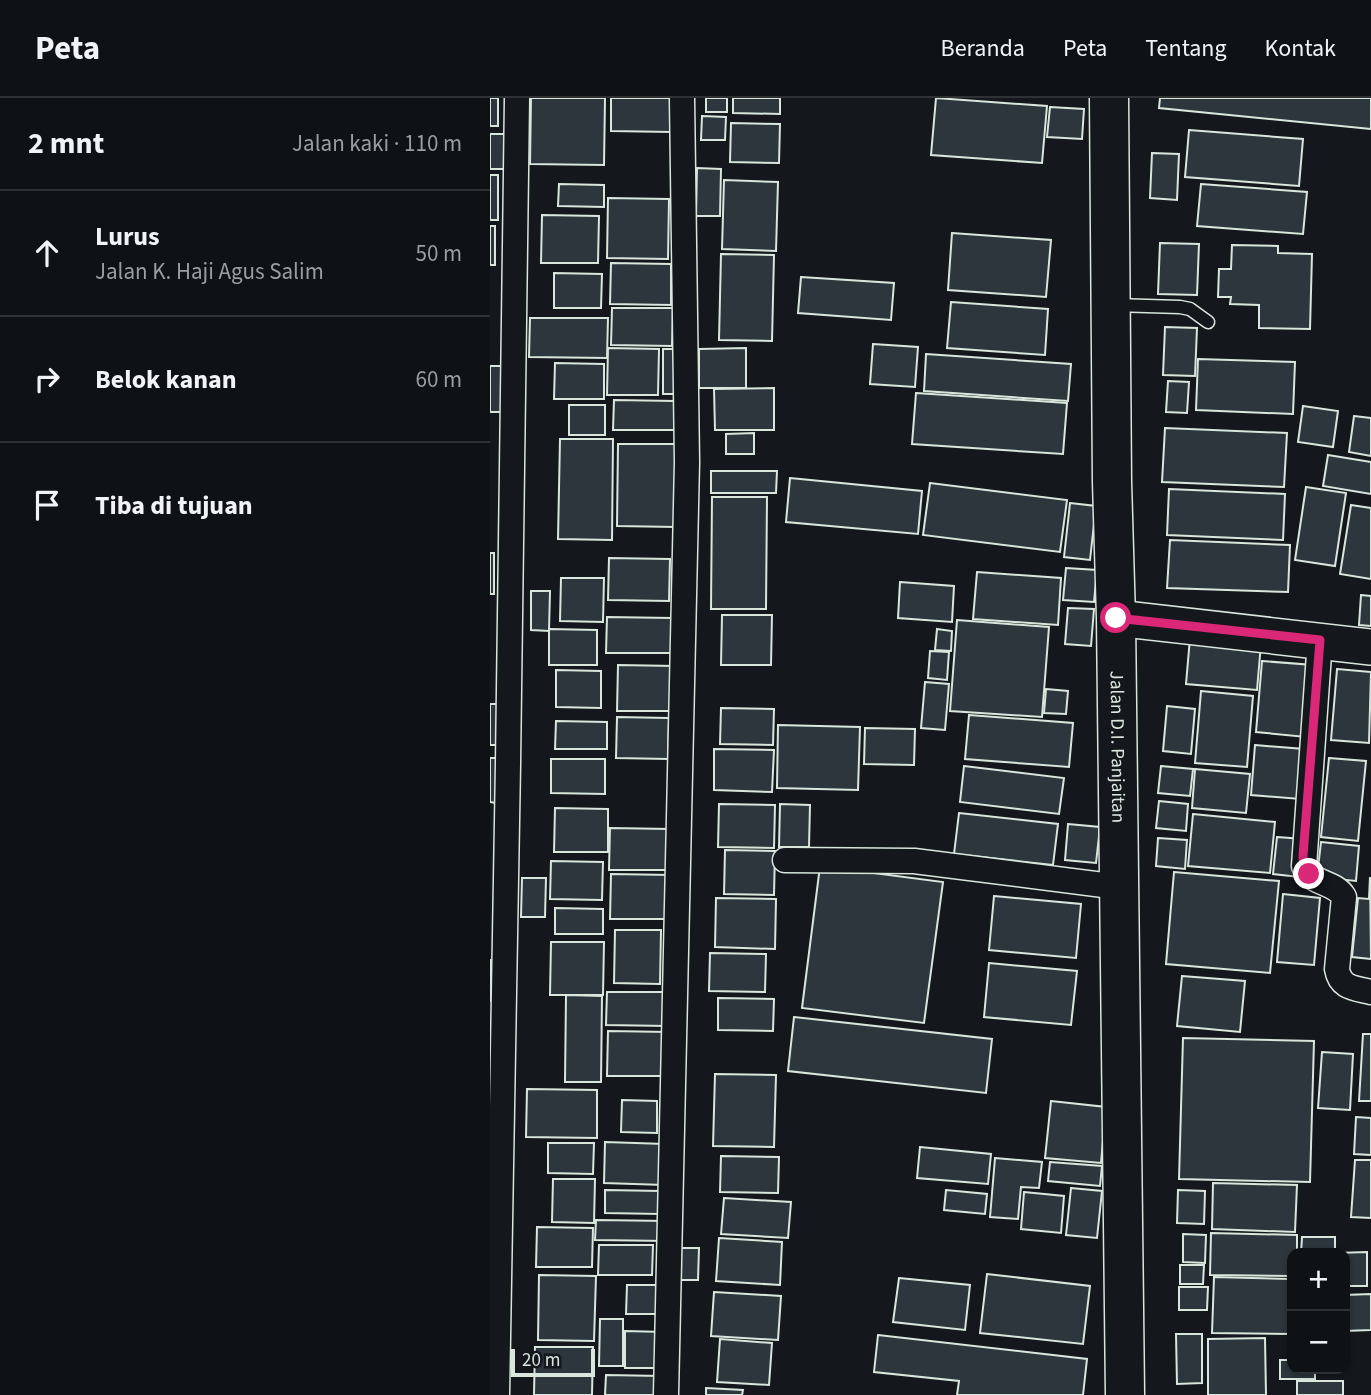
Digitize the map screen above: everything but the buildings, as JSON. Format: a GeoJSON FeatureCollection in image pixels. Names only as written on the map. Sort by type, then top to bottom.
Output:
{"type":"FeatureCollection","features":[{"type":"Feature","properties":{"kind":"highway","name":"Jalan D.I. Panjaitan"},"geometry":{"type":"LineString","coordinates":[[1109,98],[1125,1395]]}},
{"type":"Feature","properties":{"kind":"street"},"geometry":{"type":"LineString","coordinates":[[497,1395],[516,98]]}},
{"type":"Feature","properties":{"kind":"street"},"geometry":{"type":"LineString","coordinates":[[666,1395],[687,462],[682,98]]}},
{"type":"Feature","properties":{"kind":"street"},"geometry":{"type":"LineString","coordinates":[[1116,618],[1371,647]]}},
{"type":"Feature","properties":{"kind":"street"},"geometry":{"type":"LineString","coordinates":[[1320,640],[1304,866],[1312,877],[1337,889],[1344,897],[1337,969],[1339,977],[1346,986],[1371,992]]}},
{"type":"Feature","properties":{"kind":"street"},"geometry":{"type":"LineString","coordinates":[[785,860],[914,861],[1119,887]]}},
{"type":"Feature","properties":{"kind":"lane"},"geometry":{"type":"LineString","coordinates":[[1110,305],[1180,307],[1190,309],[1208,322]]}},
{"type":"Feature","properties":{"kind":"route"},"geometry":{"type":"LineString","coordinates":[[1116,618],[1320,640],[1303,856],[1304,866],[1309,874]]}}]}
